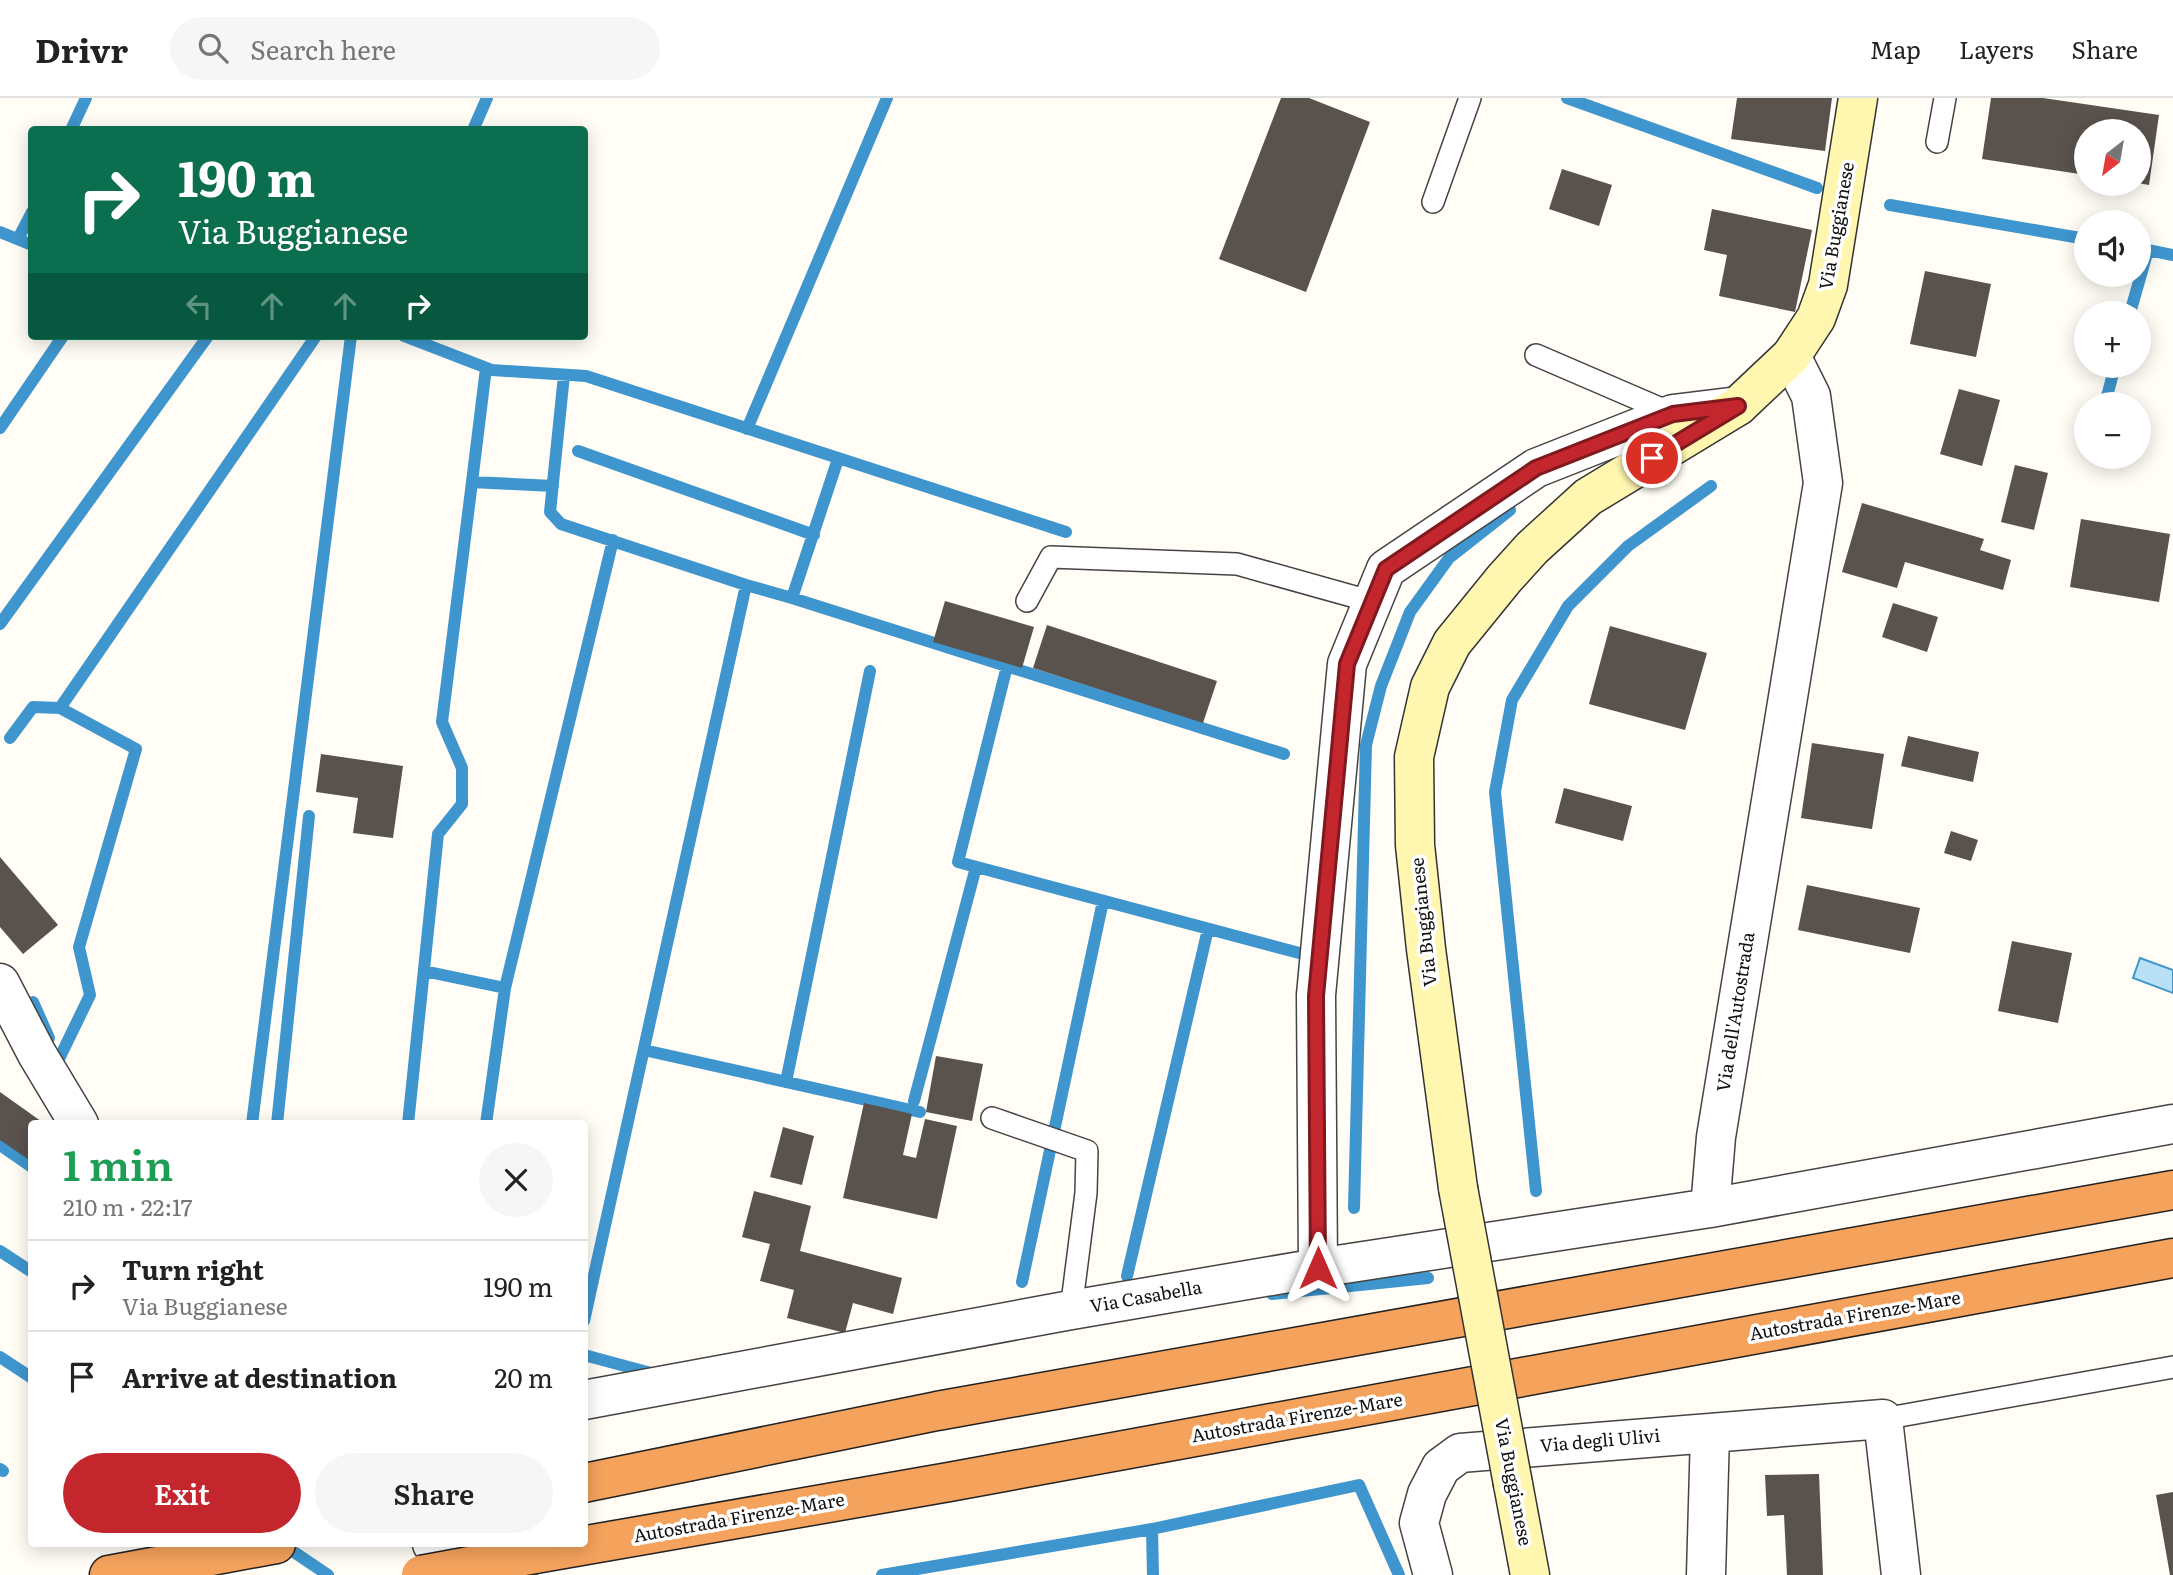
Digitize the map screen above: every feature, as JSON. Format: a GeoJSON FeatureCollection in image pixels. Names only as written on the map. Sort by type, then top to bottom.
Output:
{"type":"FeatureCollection","features":[{"type":"Feature","properties":{"kind":"highway"},"geometry":{"type":"LineString","coordinates":[[588,1482],[937,1410],[2173,1190]]}},
{"type":"Feature","properties":{"kind":"highway","name":"Autostrada Firenze-Mare"},"geometry":{"type":"LineString","coordinates":[[588,1545],[976,1477],[2173,1258]]}},
{"type":"Feature","properties":{"kind":"highway"},"geometry":{"type":"LineString","coordinates":[[109,1575],[260,1547]]}},
{"type":"Feature","properties":{"kind":"highway","name":"Autostrada Firenze-Mare"},"geometry":{"type":"LineString","coordinates":[[421,1575],[575,1547]]}},
{"type":"Feature","properties":{"kind":"main road","name":"Via Buggianese"},"geometry":{"type":"LineString","coordinates":[[1530,1575],[1458,1188],[1426,950],[1415,845],[1414,757],[1430,687],[1452,643],[1532,548],[1588,497],[1738,406],[1791,356],[1816,318],[1825,294],[1858,98]]}},
{"type":"Feature","properties":{"kind":"street","name":"Via dell'Autostrada"},"geometry":{"type":"LineString","coordinates":[[1710,1208],[1716,1137],[1823,483],[1811,396],[1791,356]]}},
{"type":"Feature","properties":{"kind":"street"},"geometry":{"type":"LineString","coordinates":[[1318,1268],[1316,996],[1347,664],[1386,569],[1536,468],[1673,414],[1738,406]]}},
{"type":"Feature","properties":{"kind":"street"},"geometry":{"type":"LineString","coordinates":[[0,983],[37,1054],[77,1120]]}},
{"type":"Feature","properties":{"kind":"street"},"geometry":{"type":"LineString","coordinates":[[1710,1208],[2173,1124]]}},
{"type":"Feature","properties":{"kind":"street","name":"Via Casabella"},"geometry":{"type":"LineString","coordinates":[[588,1399],[1071,1310],[1318,1268],[1710,1208]]}},
{"type":"Feature","properties":{"kind":"street"},"geometry":{"type":"LineString","coordinates":[[1883,1419],[1901,1575]]}},
{"type":"Feature","properties":{"kind":"street","name":"Via degli Ulivi"},"geometry":{"type":"LineString","coordinates":[[1433,1575],[1419,1523],[1427,1494],[1441,1467],[1460,1452],[1883,1419]]}},
{"type":"Feature","properties":{"kind":"street"},"geometry":{"type":"LineString","coordinates":[[1706,1575],[1710,1433]]}},
{"type":"Feature","properties":{"kind":"street"},"geometry":{"type":"LineString","coordinates":[[436,1547],[473,1575]]}},
{"type":"Feature","properties":{"kind":"lane"},"geometry":{"type":"LineString","coordinates":[[1433,202],[1470,98]]}},
{"type":"Feature","properties":{"kind":"lane"},"geometry":{"type":"LineString","coordinates":[[1937,142],[1945,98]]}},
{"type":"Feature","properties":{"kind":"lane"},"geometry":{"type":"LineString","coordinates":[[1535,355],[1673,414]]}},
{"type":"Feature","properties":{"kind":"lane"},"geometry":{"type":"LineString","coordinates":[[1027,601],[1051,557],[1237,564],[1373,601]]}},
{"type":"Feature","properties":{"kind":"lane"},"geometry":{"type":"LineString","coordinates":[[992,1118],[1087,1151],[1086,1193],[1071,1310]]}},
{"type":"Feature","properties":{"kind":"lane"},"geometry":{"type":"LineString","coordinates":[[1883,1419],[2173,1367]]}},
{"type":"Feature","properties":{"kind":"water"},"geometry":{"type":"Polygon","coordinates":[[[2140,958],[2173,970],[2173,993],[2133,978],[2140,958]]]}},
{"type":"Feature","properties":{"kind":"building"},"geometry":{"type":"Polygon","coordinates":[[[1281,98],[1309,98],[1370,122],[1306,292],[1219,259],[1281,98]]]}},
{"type":"Feature","properties":{"kind":"building"},"geometry":{"type":"Polygon","coordinates":[[[1737,98],[1832,98],[1825,151],[1731,139],[1737,98]]]}},
{"type":"Feature","properties":{"kind":"building"},"geometry":{"type":"Polygon","coordinates":[[[1991,98],[2043,98],[2159,115],[2151,171],[2151,119],[2074,119],[2074,173],[1982,159],[1991,98]]]}},
{"type":"Feature","properties":{"kind":"building"},"geometry":{"type":"Polygon","coordinates":[[[1562,169],[1612,185],[1599,226],[1549,209],[1562,169]]]}},
{"type":"Feature","properties":{"kind":"building"},"geometry":{"type":"Polygon","coordinates":[[[1712,209],[1812,230],[1795,312],[1719,296],[1727,255],[1704,250],[1712,209]]]}},
{"type":"Feature","properties":{"kind":"building"},"geometry":{"type":"Polygon","coordinates":[[[1925,271],[1991,284],[1976,357],[1910,344],[1925,271]]]}},
{"type":"Feature","properties":{"kind":"building"},"geometry":{"type":"Polygon","coordinates":[[[1959,389],[2000,400],[1982,466],[1940,454],[1959,389]]]}},
{"type":"Feature","properties":{"kind":"building"},"geometry":{"type":"Polygon","coordinates":[[[2015,465],[2048,473],[2034,530],[2001,522],[2015,465]]]}},
{"type":"Feature","properties":{"kind":"building"},"geometry":{"type":"Polygon","coordinates":[[[1862,503],[1984,539],[1980,550],[2011,560],[2003,590],[1905,562],[1897,588],[1842,572],[1862,503]]]}},
{"type":"Feature","properties":{"kind":"building"},"geometry":{"type":"Polygon","coordinates":[[[2081,519],[2170,534],[2159,602],[2070,587],[2081,519]]]}},
{"type":"Feature","properties":{"kind":"building"},"geometry":{"type":"Polygon","coordinates":[[[945,601],[1034,627],[1022,668],[933,642],[945,601]]]}},
{"type":"Feature","properties":{"kind":"building"},"geometry":{"type":"Polygon","coordinates":[[[1893,603],[1938,617],[1927,652],[1882,637],[1893,603]]]}},
{"type":"Feature","properties":{"kind":"building"},"geometry":{"type":"Polygon","coordinates":[[[1047,625],[1217,681],[1203,723],[1033,668],[1047,625]]]}},
{"type":"Feature","properties":{"kind":"building"},"geometry":{"type":"Polygon","coordinates":[[[1610,626],[1707,653],[1685,730],[1589,704],[1610,626]]]}},
{"type":"Feature","properties":{"kind":"building"},"geometry":{"type":"Polygon","coordinates":[[[1908,736],[1979,752],[1973,782],[1901,766],[1908,736]]]}},
{"type":"Feature","properties":{"kind":"building"},"geometry":{"type":"Polygon","coordinates":[[[1812,743],[1884,754],[1872,829],[1801,818],[1812,743]]]}},
{"type":"Feature","properties":{"kind":"building"},"geometry":{"type":"Polygon","coordinates":[[[321,754],[403,766],[393,838],[353,833],[358,798],[316,792],[321,754]]]}},
{"type":"Feature","properties":{"kind":"building"},"geometry":{"type":"Polygon","coordinates":[[[1564,788],[1632,806],[1623,841],[1555,823],[1564,788]]]}},
{"type":"Feature","properties":{"kind":"building"},"geometry":{"type":"Polygon","coordinates":[[[1951,831],[1978,840],[1971,861],[1944,853],[1951,831]]]}},
{"type":"Feature","properties":{"kind":"building"},"geometry":{"type":"Polygon","coordinates":[[[0,857],[58,925],[23,954],[0,927],[0,857]]]}},
{"type":"Feature","properties":{"kind":"building"},"geometry":{"type":"Polygon","coordinates":[[[1807,885],[1920,908],[1910,953],[1798,930],[1807,885]]]}},
{"type":"Feature","properties":{"kind":"building"},"geometry":{"type":"Polygon","coordinates":[[[2012,941],[2072,953],[2058,1023],[1998,1011],[2012,941]]]}},
{"type":"Feature","properties":{"kind":"building"},"geometry":{"type":"Polygon","coordinates":[[[936,1056],[983,1064],[972,1121],[926,1112],[936,1056]]]}},
{"type":"Feature","properties":{"kind":"building"},"geometry":{"type":"Polygon","coordinates":[[[0,1092],[39,1120],[28,1120],[28,1159],[0,1140],[0,1092]]]}},
{"type":"Feature","properties":{"kind":"building"},"geometry":{"type":"Polygon","coordinates":[[[864,1103],[912,1114],[903,1155],[916,1158],[925,1119],[957,1126],[937,1219],[843,1198],[864,1103]]]}},
{"type":"Feature","properties":{"kind":"building"},"geometry":{"type":"Polygon","coordinates":[[[783,1127],[814,1136],[802,1185],[770,1177],[783,1127]]]}},
{"type":"Feature","properties":{"kind":"building"},"geometry":{"type":"Polygon","coordinates":[[[754,1191],[811,1206],[800,1251],[902,1278],[893,1314],[853,1303],[845,1333],[787,1318],[794,1290],[760,1281],[770,1244],[742,1237],[754,1191]]]}},
{"type":"Feature","properties":{"kind":"building"},"geometry":{"type":"Polygon","coordinates":[[[1819,1474],[1823,1575],[1787,1575],[1784,1515],[1767,1516],[1765,1475],[1819,1474]]]}},
{"type":"Feature","properties":{"kind":"building"},"geometry":{"type":"Polygon","coordinates":[[[2173,1492],[2173,1575],[2170,1575],[2156,1495],[2173,1492]]]}},
{"type":"Feature","properties":{"kind":"waterway"},"geometry":{"type":"LineString","coordinates":[[73,126],[86,98]]}},
{"type":"Feature","properties":{"kind":"waterway"},"geometry":{"type":"LineString","coordinates":[[475,126],[487,98]]}},
{"type":"Feature","properties":{"kind":"waterway"},"geometry":{"type":"LineString","coordinates":[[747,429],[887,98]]}},
{"type":"Feature","properties":{"kind":"waterway"},"geometry":{"type":"LineString","coordinates":[[1567,98],[1817,188]]}},
{"type":"Feature","properties":{"kind":"waterway"},"geometry":{"type":"LineString","coordinates":[[1890,205],[2074,237]]}},
{"type":"Feature","properties":{"kind":"waterway"},"geometry":{"type":"LineString","coordinates":[[18,239],[28,220]]}},
{"type":"Feature","properties":{"kind":"waterway"},"geometry":{"type":"LineString","coordinates":[[0,232],[28,243]]}},
{"type":"Feature","properties":{"kind":"waterway"},"geometry":{"type":"LineString","coordinates":[[2151,251],[2173,255]]}},
{"type":"Feature","properties":{"kind":"waterway"},"geometry":{"type":"LineString","coordinates":[[2133,301],[2137,287]]}},
{"type":"Feature","properties":{"kind":"waterway"},"geometry":{"type":"LineString","coordinates":[[0,428],[60,340]]}},
{"type":"Feature","properties":{"kind":"waterway"},"geometry":{"type":"LineString","coordinates":[[0,624],[205,340]]}},
{"type":"Feature","properties":{"kind":"waterway"},"geometry":{"type":"LineString","coordinates":[[60,708],[313,340]]}},
{"type":"Feature","properties":{"kind":"waterway"},"geometry":{"type":"LineString","coordinates":[[253,1120],[350,340]]}},
{"type":"Feature","properties":{"kind":"waterway"},"geometry":{"type":"LineString","coordinates":[[414,340],[492,370],[586,376],[1066,532]]}},
{"type":"Feature","properties":{"kind":"waterway"},"geometry":{"type":"LineString","coordinates":[[486,368],[472,482],[553,486]]}},
{"type":"Feature","properties":{"kind":"waterway"},"geometry":{"type":"LineString","coordinates":[[564,375],[550,512],[561,524],[1284,754]]}},
{"type":"Feature","properties":{"kind":"waterway"},"geometry":{"type":"LineString","coordinates":[[2108,392],[2112,378]]}},
{"type":"Feature","properties":{"kind":"waterway"},"geometry":{"type":"LineString","coordinates":[[578,451],[814,535]]}},
{"type":"Feature","properties":{"kind":"waterway"},"geometry":{"type":"LineString","coordinates":[[792,598],[838,459]]}},
{"type":"Feature","properties":{"kind":"waterway"},"geometry":{"type":"LineString","coordinates":[[408,1120],[438,834],[462,804],[462,768],[442,722],[472,482]]}},
{"type":"Feature","properties":{"kind":"waterway"},"geometry":{"type":"LineString","coordinates":[[1536,1191],[1495,792],[1512,700],[1568,606],[1628,546],[1711,486]]}},
{"type":"Feature","properties":{"kind":"waterway"},"geometry":{"type":"LineString","coordinates":[[1354,1208],[1366,745],[1381,686],[1410,612],[1449,558],[1510,510]]}},
{"type":"Feature","properties":{"kind":"waterway"},"geometry":{"type":"LineString","coordinates":[[487,1120],[505,988],[613,540]]}},
{"type":"Feature","properties":{"kind":"waterway"},"geometry":{"type":"LineString","coordinates":[[588,1303],[746,585]]}},
{"type":"Feature","properties":{"kind":"waterway"},"geometry":{"type":"LineString","coordinates":[[1007,666],[958,862],[1303,954]]}},
{"type":"Feature","properties":{"kind":"waterway"},"geometry":{"type":"LineString","coordinates":[[786,1082],[870,671]]}},
{"type":"Feature","properties":{"kind":"waterway"},"geometry":{"type":"LineString","coordinates":[[10,738],[33,707],[60,708],[136,749],[79,947],[90,995],[59,1059]]}},
{"type":"Feature","properties":{"kind":"waterway"},"geometry":{"type":"LineString","coordinates":[[277,1120],[309,816]]}},
{"type":"Feature","properties":{"kind":"waterway"},"geometry":{"type":"LineString","coordinates":[[914,1101],[976,867]]}},
{"type":"Feature","properties":{"kind":"waterway"},"geometry":{"type":"LineString","coordinates":[[1022,1282],[1103,901]]}},
{"type":"Feature","properties":{"kind":"waterway"},"geometry":{"type":"LineString","coordinates":[[1127,1276],[1208,929]]}},
{"type":"Feature","properties":{"kind":"waterway"},"geometry":{"type":"LineString","coordinates":[[424,971],[505,988]]}},
{"type":"Feature","properties":{"kind":"waterway"},"geometry":{"type":"LineString","coordinates":[[33,1002],[49,1038]]}},
{"type":"Feature","properties":{"kind":"waterway"},"geometry":{"type":"LineString","coordinates":[[644,1050],[920,1112]]}},
{"type":"Feature","properties":{"kind":"waterway"},"geometry":{"type":"LineString","coordinates":[[0,1145],[28,1164]]}},
{"type":"Feature","properties":{"kind":"waterway"},"geometry":{"type":"LineString","coordinates":[[0,1251],[28,1269]]}},
{"type":"Feature","properties":{"kind":"waterway"},"geometry":{"type":"LineString","coordinates":[[1272,1294],[1428,1278]]}},
{"type":"Feature","properties":{"kind":"waterway"},"geometry":{"type":"LineString","coordinates":[[588,1356],[651,1373]]}},
{"type":"Feature","properties":{"kind":"waterway"},"geometry":{"type":"LineString","coordinates":[[0,1357],[28,1375]]}},
{"type":"Feature","properties":{"kind":"waterway"},"geometry":{"type":"LineString","coordinates":[[882,1575],[1152,1529],[1359,1485],[1399,1575]]}},
{"type":"Feature","properties":{"kind":"waterway"},"geometry":{"type":"LineString","coordinates":[[1152,1529],[1153,1575]]}},
{"type":"Feature","properties":{"kind":"waterway"},"geometry":{"type":"LineString","coordinates":[[286,1547],[328,1575]]}},
{"type":"Feature","properties":{"kind":"route"},"geometry":{"type":"LineString","coordinates":[[1318,1268],[1316,996],[1347,664],[1355,643],[1386,569],[1536,468],[1673,414],[1738,406],[1652,458]]}}]}
